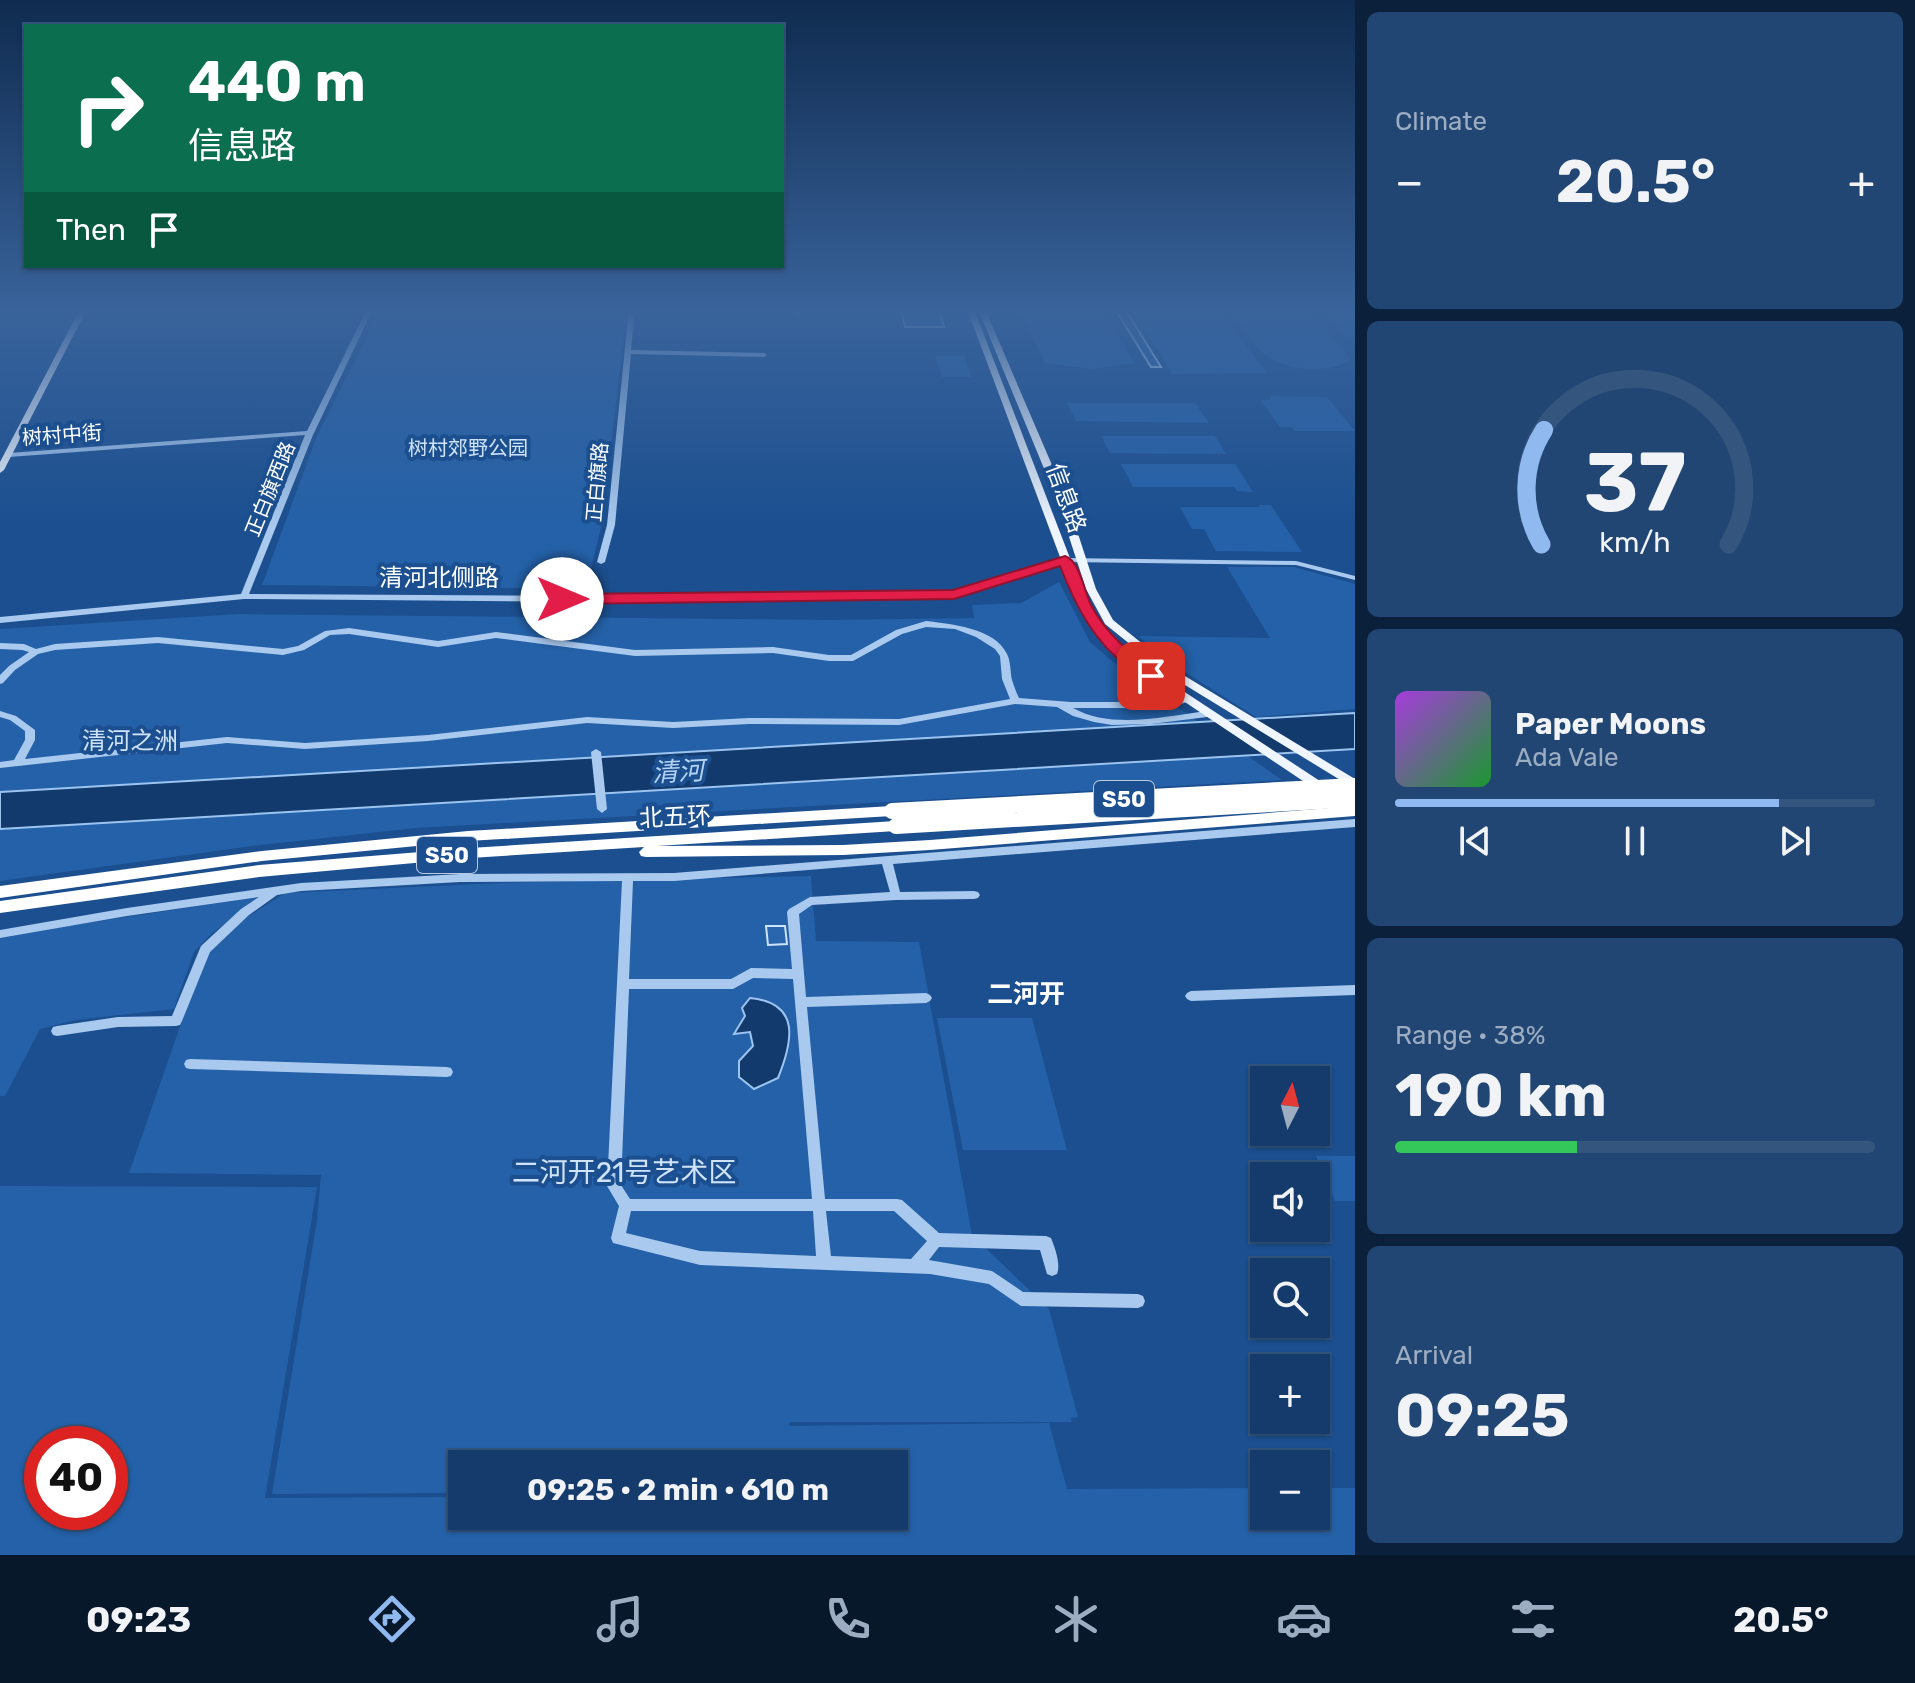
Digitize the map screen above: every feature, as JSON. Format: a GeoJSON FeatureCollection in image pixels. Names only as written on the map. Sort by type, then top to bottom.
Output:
{"type":"FeatureCollection","features":[{"type":"Feature","properties":{"kind":"highway","name":"北五环"},"geometry":{"type":"LineString","coordinates":[[0,907],[259,871],[894,818],[1355,786]]}},
{"type":"Feature","properties":{"kind":"highway","name":"北五环"},"geometry":{"type":"LineString","coordinates":[[0,892],[262,856],[468,836],[1355,799]]}},
{"type":"Feature","properties":{"kind":"highway"},"geometry":{"type":"LineString","coordinates":[[470,853],[843,850],[1355,811]]}},
{"type":"Feature","properties":{"kind":"main road"},"geometry":{"type":"LineString","coordinates":[[1,468],[4,455],[40,382]]}},
{"type":"Feature","properties":{"kind":"main road"},"geometry":{"type":"LineString","coordinates":[[4,455],[44,382]]}},
{"type":"Feature","properties":{"kind":"main road","name":"信息路"},"geometry":{"type":"LineString","coordinates":[[997,382],[1083,605],[1100,633],[1126,658],[1185,700],[1355,811]]}},
{"type":"Feature","properties":{"kind":"main road","name":"信息路"},"geometry":{"type":"LineString","coordinates":[[1012,382],[1062,500],[1091,589],[1109,622],[1156,662],[1355,786]]}},
{"type":"Feature","properties":{"kind":"street","name":"正白旗西路"},"geometry":{"type":"LineString","coordinates":[[244,596],[310,433],[335,382]]}},
{"type":"Feature","properties":{"kind":"street","name":"正白旗路"},"geometry":{"type":"LineString","coordinates":[[601,562],[611,525],[625,382]]}},
{"type":"Feature","properties":{"kind":"street","name":"树村中街"},"geometry":{"type":"LineString","coordinates":[[4,455],[310,433]]}},
{"type":"Feature","properties":{"kind":"street","name":"清河北侧路"},"geometry":{"type":"LineString","coordinates":[[0,620],[244,596],[594,599],[954,594],[1065,560],[1296,563],[1355,578]]}},
{"type":"Feature","properties":{"kind":"street"},"geometry":{"type":"LineString","coordinates":[[0,681],[35,652],[55,647],[101,646],[144,640],[283,652],[301,648],[328,633],[349,631],[438,644],[496,635],[635,653],[773,650],[853,658],[899,632],[926,624],[956,627],[979,635],[998,647],[1004,656],[1007,679],[1015,701]]}},
{"type":"Feature","properties":{"kind":"street"},"geometry":{"type":"LineString","coordinates":[[0,646],[24,647],[35,652]]}},
{"type":"Feature","properties":{"kind":"street"},"geometry":{"type":"LineString","coordinates":[[0,765],[227,740],[305,746],[428,738],[587,720],[673,725],[749,721],[899,722],[1015,701],[1165,705],[1185,700]]}},
{"type":"Feature","properties":{"kind":"street"},"geometry":{"type":"LineString","coordinates":[[1058,704],[1072,714],[1107,722],[1204,712]]}},
{"type":"Feature","properties":{"kind":"street"},"geometry":{"type":"LineString","coordinates":[[0,714],[13,718],[30,730],[30,740],[17,764]]}},
{"type":"Feature","properties":{"kind":"street"},"geometry":{"type":"LineString","coordinates":[[596,752],[602,805]]}},
{"type":"Feature","properties":{"kind":"street"},"geometry":{"type":"LineString","coordinates":[[0,934],[277,890],[460,878],[674,877],[1355,823]]}},
{"type":"Feature","properties":{"kind":"street"},"geometry":{"type":"LineString","coordinates":[[887,862],[896,896]]}},
{"type":"Feature","properties":{"kind":"street"},"geometry":{"type":"LineString","coordinates":[[628,878],[614,1186],[626,1205],[618,1238],[700,1258],[915,1266],[992,1278],[1021,1299],[1138,1301]]}},
{"type":"Feature","properties":{"kind":"street"},"geometry":{"type":"LineString","coordinates":[[57,1031],[118,1022],[176,1021],[205,949],[245,912],[277,890]]}},
{"type":"Feature","properties":{"kind":"street"},"geometry":{"type":"LineString","coordinates":[[824,1262],[793,912],[810,901],[974,895]]}},
{"type":"Feature","properties":{"kind":"street"},"geometry":{"type":"LineString","coordinates":[[623,984],[733,984],[751,973],[798,974]]}},
{"type":"Feature","properties":{"kind":"street"},"geometry":{"type":"LineString","coordinates":[[1191,996],[1355,990]]}},
{"type":"Feature","properties":{"kind":"street"},"geometry":{"type":"LineString","coordinates":[[801,1002],[926,998]]}},
{"type":"Feature","properties":{"kind":"street"},"geometry":{"type":"LineString","coordinates":[[190,1064],[447,1072]]}},
{"type":"Feature","properties":{"kind":"street"},"geometry":{"type":"LineString","coordinates":[[626,1205],[897,1205],[936,1240],[1046,1243],[1052,1269]]}},
{"type":"Feature","properties":{"kind":"street"},"geometry":{"type":"LineString","coordinates":[[915,1266],[936,1240]]}},
{"type":"Feature","properties":{"kind":"green space","name":"树村郊野公园"},"geometry":{"type":"Polygon","coordinates":[[[344,382],[619,382],[602,523],[586,589],[262,585],[317,436],[344,382]]]}},
{"type":"Feature","properties":{"kind":"green space"},"geometry":{"type":"Polygon","coordinates":[[[1270,396],[1327,397],[1355,431],[1295,431],[1291,427],[1280,427],[1260,400],[1271,400],[1270,396]]]}},
{"type":"Feature","properties":{"kind":"green space"},"geometry":{"type":"Polygon","coordinates":[[[1067,403],[1195,403],[1209,423],[1076,421],[1067,403]]]}},
{"type":"Feature","properties":{"kind":"green space"},"geometry":{"type":"Polygon","coordinates":[[[1101,436],[1215,436],[1226,454],[1110,453],[1101,436]]]}},
{"type":"Feature","properties":{"kind":"green space"},"geometry":{"type":"Polygon","coordinates":[[[1121,464],[1235,464],[1253,492],[1237,491],[1234,487],[1133,487],[1121,464]]]}},
{"type":"Feature","properties":{"kind":"green space"},"geometry":{"type":"Polygon","coordinates":[[[1271,505],[1302,552],[1216,551],[1204,529],[1192,529],[1180,507],[1260,507],[1271,505]]]}},
{"type":"Feature","properties":{"kind":"green space"},"geometry":{"type":"Polygon","coordinates":[[[1227,567],[1294,567],[1355,584],[1355,709],[1256,717],[1172,664],[1138,636],[1270,638],[1227,567]]]}},
{"type":"Feature","properties":{"kind":"green space","name":"清河之洲"},"geometry":{"type":"Polygon","coordinates":[[[1059,582],[1090,642],[1118,666],[1282,780],[416,828],[252,846],[0,881],[0,629],[239,614],[829,620],[974,618],[972,605],[1021,603],[1059,582]]]}},
{"type":"Feature","properties":{"kind":"green space","name":"二河开21号艺术区"},"geometry":{"type":"Polygon","coordinates":[[[811,876],[816,941],[919,942],[972,1235],[1049,1309],[1078,1417],[1071,1418],[1072,1422],[790,1422],[789,1426],[1049,1423],[1067,1489],[1250,1488],[1250,1530],[1330,1530],[1330,1488],[1355,1488],[1355,1555],[0,1555],[0,1186],[317,1187],[265,1498],[448,1497],[448,1530],[908,1530],[908,1450],[448,1450],[448,1493],[272,1494],[317,1220],[321,1175],[129,1173],[206,952],[230,928],[285,893],[500,883],[811,876]]]}},
{"type":"Feature","properties":{"kind":"green space"},"geometry":{"type":"Polygon","coordinates":[[[260,897],[209,936],[194,952],[174,1009],[75,1020],[40,1029],[5,1096],[0,1096],[0,936],[260,897]]]}},
{"type":"Feature","properties":{"kind":"green space"},"geometry":{"type":"Polygon","coordinates":[[[937,1018],[1032,1018],[1067,1150],[963,1150],[937,1018]]]}},
{"type":"Feature","properties":{"kind":"green space"},"geometry":{"type":"Polygon","coordinates":[[[1316,1156],[1355,1156],[1355,1201],[1335,1201],[1330,1189],[1330,1162],[1319,1162],[1316,1156]]]}},
{"type":"Feature","properties":{"kind":"water","name":"清河"},"geometry":{"type":"Polygon","coordinates":[[[1355,713],[1355,749],[0,829],[0,792],[1355,713]]]}},
{"type":"Feature","properties":{"kind":"water"},"geometry":{"type":"Polygon","coordinates":[[[750,998],[778,1007],[789,1026],[787,1051],[778,1078],[754,1089],[739,1077],[739,1061],[753,1046],[750,1032],[734,1034],[745,1016],[742,1008],[750,998]]]}},
{"type":"Feature","properties":{"kind":"building"},"geometry":{"type":"Polygon","coordinates":[[[766,926],[785,926],[787,944],[768,945],[766,926]]]}},
{"type":"Feature","properties":{"kind":"district","name":"二河开"},"geometry":{"type":"Point","coordinates":[1026,994]}},
{"type":"Feature","properties":{"kind":"route"},"geometry":{"type":"LineString","coordinates":[[562,599],[954,594],[1065,560],[1083,605],[1100,633],[1151,676]]}}]}
